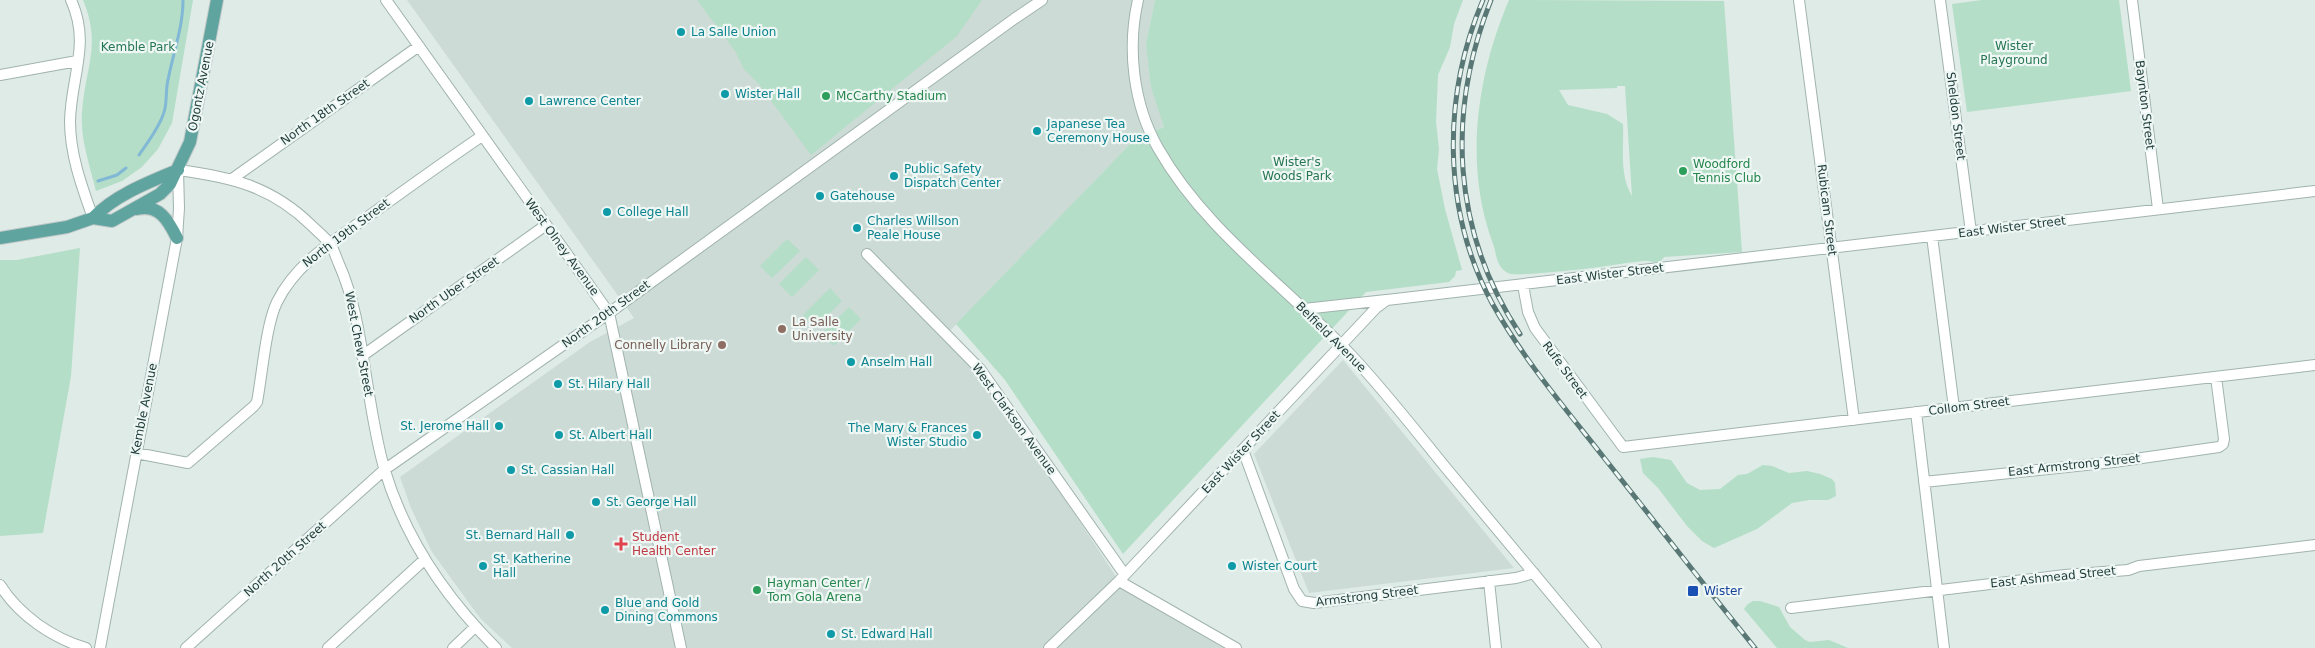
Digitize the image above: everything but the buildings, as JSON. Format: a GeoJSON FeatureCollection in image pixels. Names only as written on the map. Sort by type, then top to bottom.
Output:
{"type":"FeatureCollection","features":[{"type":"Feature","properties":{"kind":"main road","name":"Ogontz Avenue"},"geometry":{"type":"LineString","coordinates":[[93,218],[112,221],[135,209],[160,194],[170,184],[178,170],[185,156],[193,128],[217,0]]}},
{"type":"Feature","properties":{"kind":"main road","name":"Ogontz Avenue"},"geometry":{"type":"LineString","coordinates":[[0,238],[67,227],[93,218],[103,208],[149,182],[178,170]]}},
{"type":"Feature","properties":{"kind":"main road"},"geometry":{"type":"LineString","coordinates":[[135,209],[144,207],[158,211],[170,224],[177,238]]}},
{"type":"Feature","properties":{"kind":"street"},"geometry":{"type":"LineString","coordinates":[[71,0],[81,31],[81,46],[77,60],[72,100],[71,141],[75,166],[93,218]]}},
{"type":"Feature","properties":{"kind":"street","name":"West Olney Avenue"},"geometry":{"type":"LineString","coordinates":[[386,0],[609,313],[681,648]]}},
{"type":"Feature","properties":{"kind":"street","name":"North 20th Street"},"geometry":{"type":"LineString","coordinates":[[186,648],[384,470],[609,313],[1042,0]]}},
{"type":"Feature","properties":{"kind":"street","name":"Rubicam Street"},"geometry":{"type":"LineString","coordinates":[[1800,0],[1854,420]]}},
{"type":"Feature","properties":{"kind":"street","name":"Sheldon Street"},"geometry":{"type":"LineString","coordinates":[[1940,0],[1971,232]]}},
{"type":"Feature","properties":{"kind":"street","name":"Baynton Street"},"geometry":{"type":"LineString","coordinates":[[2132,0],[2158,210]]}},
{"type":"Feature","properties":{"kind":"street","name":"Belfield Avenue"},"geometry":{"type":"LineString","coordinates":[[1135,1],[1133,48],[1135,80],[1144,116],[1157,146],[1177,178],[1205,213],[1342,345],[1596,648]]}},
{"type":"Feature","properties":{"kind":"street","name":"North 18th Street"},"geometry":{"type":"LineString","coordinates":[[232,179],[419,46]]}},
{"type":"Feature","properties":{"kind":"street"},"geometry":{"type":"LineString","coordinates":[[0,75],[77,60]]}},
{"type":"Feature","properties":{"kind":"street","name":"North 19th Street"},"geometry":{"type":"LineString","coordinates":[[136,453],[188,463],[254,406],[257,402],[276,303],[289,281],[304,263],[482,136]]}},
{"type":"Feature","properties":{"kind":"street","name":"West Chew Street"},"geometry":{"type":"LineString","coordinates":[[178,170],[232,179],[261,189],[292,207],[330,244],[347,283],[355,312],[384,470],[402,519],[424,560],[449,597],[496,648]]}},
{"type":"Feature","properties":{"kind":"street","name":"Kemble Avenue"},"geometry":{"type":"LineString","coordinates":[[100,648],[177,238],[180,208],[178,170]]}},
{"type":"Feature","properties":{"kind":"street","name":"East Wister Street"},"geometry":{"type":"LineString","coordinates":[[1049,648],[1122,578],[1376,308],[1387,300],[2315,191]]}},
{"type":"Feature","properties":{"kind":"street","name":"North Uber Street"},"geometry":{"type":"LineString","coordinates":[[362,356],[546,225]]}},
{"type":"Feature","properties":{"kind":"street"},"geometry":{"type":"LineString","coordinates":[[1932,236],[1954,408]]}},
{"type":"Feature","properties":{"kind":"street","name":"West Clarkson Avenue"},"geometry":{"type":"LineString","coordinates":[[867,254],[980,369],[1122,578],[1236,648]]}},
{"type":"Feature","properties":{"kind":"street","name":"Rufe Street"},"geometry":{"type":"LineString","coordinates":[[1522,285],[1528,312],[1535,328],[1623,447]]}},
{"type":"Feature","properties":{"kind":"street"},"geometry":{"type":"LineString","coordinates":[[1304,309],[1387,300]]}},
{"type":"Feature","properties":{"kind":"street","name":"Collom Street"},"geometry":{"type":"LineString","coordinates":[[1623,447],[2315,365]]}},
{"type":"Feature","properties":{"kind":"street","name":"East Armstrong Street"},"geometry":{"type":"LineString","coordinates":[[1924,482],[2114,462],[2223,444],[2216,377]]}},
{"type":"Feature","properties":{"kind":"street"},"geometry":{"type":"LineString","coordinates":[[1916,412],[1944,648]]}},
{"type":"Feature","properties":{"kind":"street","name":"Armstrong Street"},"geometry":{"type":"LineString","coordinates":[[1243,450],[1294,589],[1302,601],[1314,603],[1516,578],[1534,573]]}},
{"type":"Feature","properties":{"kind":"street","name":"East Ashmead Street"},"geometry":{"type":"LineString","coordinates":[[1791,608],[2065,575],[2128,570],[2140,566],[2315,545]]}},
{"type":"Feature","properties":{"kind":"street"},"geometry":{"type":"LineString","coordinates":[[328,648],[424,560]]}},
{"type":"Feature","properties":{"kind":"street"},"geometry":{"type":"LineString","coordinates":[[1489,581],[1496,648]]}},
{"type":"Feature","properties":{"kind":"street"},"geometry":{"type":"LineString","coordinates":[[0,585],[7,596],[38,624],[54,635],[86,648]]}},
{"type":"Feature","properties":{"kind":"street"},"geometry":{"type":"LineString","coordinates":[[453,648],[475,627]]}},
{"type":"Feature","properties":{"kind":"shaded area","name":"La Salle University"},"geometry":{"type":"Polygon","coordinates":[[[407,0],[1155,0],[1146,44],[1164,127],[1135,139],[946,335],[977,366],[1119,581],[1236,648],[512,648],[480,618],[432,552],[411,508],[400,477],[590,342],[634,318],[407,0]]]}},
{"type":"Feature","properties":{"kind":"shaded area"},"geometry":{"type":"Polygon","coordinates":[[[1343,360],[1514,568],[1309,593],[1254,454],[1343,360]]]}},
{"type":"Feature","properties":{"kind":"green space","name":"Kemble Park"},"geometry":{"type":"Polygon","coordinates":[[[83,0],[193,0],[172,123],[158,149],[142,167],[122,181],[96,191],[82,132],[82,112],[92,44],[89,16],[83,0]]]}},
{"type":"Feature","properties":{"kind":"green space","name":"McCarthy Stadium"},"geometry":{"type":"Polygon","coordinates":[[[697,0],[982,0],[957,36],[811,155],[758,83],[744,69],[735,51],[697,0]]]}},
{"type":"Feature","properties":{"kind":"green space","name":"Wister's Woods Park"},"geometry":{"type":"Polygon","coordinates":[[[1155,0],[1463,0],[1454,24],[1450,47],[1438,75],[1436,122],[1439,149],[1437,169],[1445,209],[1462,270],[1456,271],[1455,276],[1449,282],[1366,292],[1123,554],[1005,380],[956,324],[1135,139],[1164,127],[1151,87],[1146,44],[1155,0]]]}},
{"type":"Feature","properties":{"kind":"green space"},"geometry":{"type":"Polygon","coordinates":[[[1509,0],[1724,1],[1742,252],[1664,257],[1658,262],[1645,261],[1543,273],[1512,274],[1504,270],[1497,259],[1483,211],[1478,181],[1477,150],[1478,119],[1482,89],[1498,29],[1509,0]],[[1617,86],[1617,88],[1559,90],[1568,105],[1607,114],[1623,124],[1625,179],[1632,196],[1625,86],[1617,86]]]}},
{"type":"Feature","properties":{"kind":"green space","name":"Wister Playground"},"geometry":{"type":"Polygon","coordinates":[[[1982,0],[2119,0],[2131,91],[1967,112],[1952,4],[1982,0]]]}},
{"type":"Feature","properties":{"kind":"green space"},"geometry":{"type":"Polygon","coordinates":[[[787,239],[800,251],[772,278],[760,266],[787,239]]]}},
{"type":"Feature","properties":{"kind":"green space"},"geometry":{"type":"Polygon","coordinates":[[[80,248],[71,376],[43,533],[0,536],[0,260],[17,260],[80,248]]]}},
{"type":"Feature","properties":{"kind":"green space"},"geometry":{"type":"Polygon","coordinates":[[[806,257],[819,270],[792,297],[779,284],[806,257]]]}},
{"type":"Feature","properties":{"kind":"green space"},"geometry":{"type":"Polygon","coordinates":[[[830,288],[842,301],[815,328],[803,315],[830,288]]]}},
{"type":"Feature","properties":{"kind":"green space"},"geometry":{"type":"Polygon","coordinates":[[[849,307],[861,319],[834,346],[821,334],[849,307]]]}},
{"type":"Feature","properties":{"kind":"green space"},"geometry":{"type":"Polygon","coordinates":[[[1653,457],[1671,460],[1687,483],[1700,490],[1720,489],[1738,475],[1747,474],[1763,465],[1772,466],[1789,473],[1807,471],[1832,479],[1835,483],[1836,496],[1828,500],[1809,500],[1792,503],[1757,529],[1714,548],[1702,541],[1687,526],[1658,488],[1643,473],[1640,459],[1653,457]]]}},
{"type":"Feature","properties":{"kind":"green space"},"geometry":{"type":"Polygon","coordinates":[[[1753,601],[1760,601],[1779,607],[1790,627],[1805,640],[1810,642],[1829,640],[1848,648],[1777,648],[1744,609],[1753,601]]]}},
{"type":"Feature","properties":{"kind":"waterway"},"geometry":{"type":"LineString","coordinates":[[139,155],[156,130],[165,111],[167,84],[180,30],[183,0]]}},
{"type":"Feature","properties":{"kind":"waterway"},"geometry":{"type":"LineString","coordinates":[[98,181],[117,175],[126,168]]}},
{"type":"Feature","properties":{"kind":"railway"},"geometry":{"type":"LineString","coordinates":[[1483,0],[1470,37],[1460,75],[1453,153],[1456,192],[1464,230],[1476,267],[1492,303],[1531,364],[1755,648]]}},
{"type":"Feature","properties":{"kind":"railway"},"geometry":{"type":"LineString","coordinates":[[1491,0],[1477,43],[1467,85],[1462,128],[1463,171],[1469,213],[1480,254],[1497,295],[1520,334]]}},
{"type":"Feature","properties":{"kind":"place","name":"La Salle Union"},"geometry":{"type":"Point","coordinates":[681,32]}},
{"type":"Feature","properties":{"kind":"place","name":"Wister Hall"},"geometry":{"type":"Point","coordinates":[725,94]}},
{"type":"Feature","properties":{"kind":"place","name":"McCarthy Stadium"},"geometry":{"type":"Point","coordinates":[826,96]}},
{"type":"Feature","properties":{"kind":"place","name":"Lawrence Center"},"geometry":{"type":"Point","coordinates":[529,101]}},
{"type":"Feature","properties":{"kind":"place","name":"Japanese Tea Ceremony House"},"geometry":{"type":"Point","coordinates":[1037,131]}},
{"type":"Feature","properties":{"kind":"place","name":"Woodford Tennis Club"},"geometry":{"type":"Point","coordinates":[1683,171]}},
{"type":"Feature","properties":{"kind":"place","name":"Public Safety Dispatch Center"},"geometry":{"type":"Point","coordinates":[894,176]}},
{"type":"Feature","properties":{"kind":"place","name":"Gatehouse"},"geometry":{"type":"Point","coordinates":[820,196]}},
{"type":"Feature","properties":{"kind":"place","name":"College Hall"},"geometry":{"type":"Point","coordinates":[607,212]}},
{"type":"Feature","properties":{"kind":"place","name":"Charles Willson Peale House"},"geometry":{"type":"Point","coordinates":[857,228]}},
{"type":"Feature","properties":{"kind":"place","name":"La Salle University"},"geometry":{"type":"Point","coordinates":[782,329]}},
{"type":"Feature","properties":{"kind":"place","name":"Connelly Library"},"geometry":{"type":"Point","coordinates":[722,345]}},
{"type":"Feature","properties":{"kind":"place","name":"Anselm Hall"},"geometry":{"type":"Point","coordinates":[851,362]}},
{"type":"Feature","properties":{"kind":"place","name":"St. Hilary Hall"},"geometry":{"type":"Point","coordinates":[558,384]}},
{"type":"Feature","properties":{"kind":"place","name":"St. Jerome Hall"},"geometry":{"type":"Point","coordinates":[499,426]}},
{"type":"Feature","properties":{"kind":"place","name":"St. Albert Hall"},"geometry":{"type":"Point","coordinates":[559,435]}},
{"type":"Feature","properties":{"kind":"place","name":"The Mary & Frances Wister Studio"},"geometry":{"type":"Point","coordinates":[977,435]}},
{"type":"Feature","properties":{"kind":"place","name":"St. Cassian Hall"},"geometry":{"type":"Point","coordinates":[511,470]}},
{"type":"Feature","properties":{"kind":"place","name":"St. George Hall"},"geometry":{"type":"Point","coordinates":[596,502]}},
{"type":"Feature","properties":{"kind":"place","name":"St. Bernard Hall"},"geometry":{"type":"Point","coordinates":[570,535]}},
{"type":"Feature","properties":{"kind":"place","name":"Student Health Center"},"geometry":{"type":"Point","coordinates":[621,544]}},
{"type":"Feature","properties":{"kind":"place","name":"St. Katherine Hall"},"geometry":{"type":"Point","coordinates":[483,566]}},
{"type":"Feature","properties":{"kind":"place","name":"Wister Court"},"geometry":{"type":"Point","coordinates":[1232,566]}},
{"type":"Feature","properties":{"kind":"place","name":"Hayman Center / Tom Gola Arena"},"geometry":{"type":"Point","coordinates":[757,590]}},
{"type":"Feature","properties":{"kind":"place","name":"Wister"},"geometry":{"type":"Point","coordinates":[1693,591]}},
{"type":"Feature","properties":{"kind":"place","name":"Blue and Gold Dining Commons"},"geometry":{"type":"Point","coordinates":[605,610]}},
{"type":"Feature","properties":{"kind":"place","name":"St. Edward Hall"},"geometry":{"type":"Point","coordinates":[831,634]}}]}
